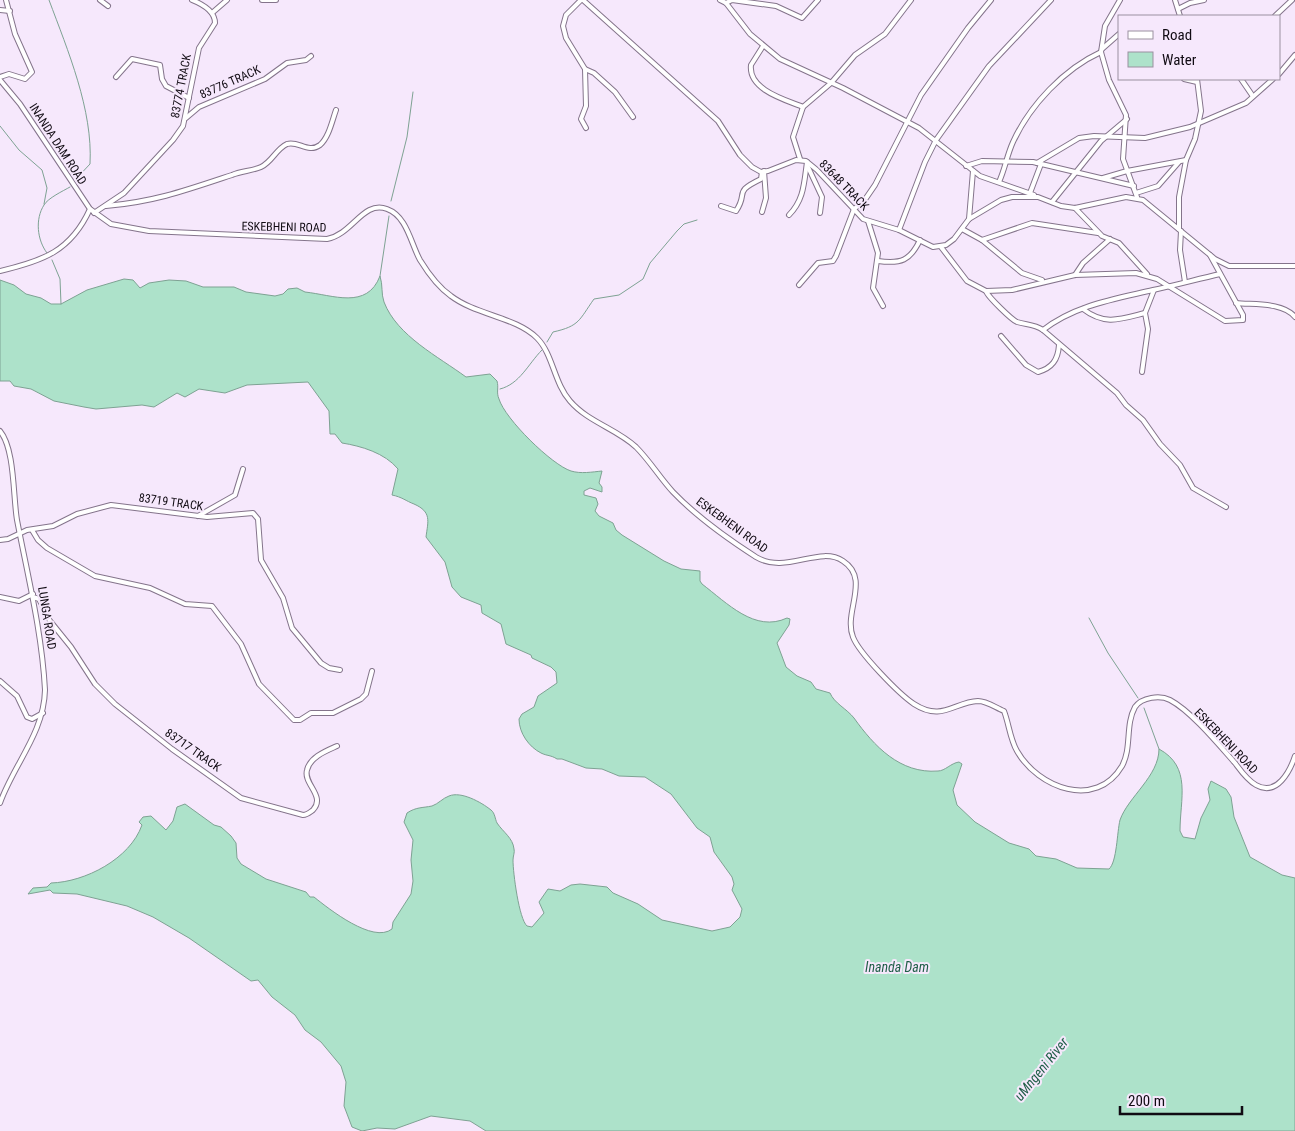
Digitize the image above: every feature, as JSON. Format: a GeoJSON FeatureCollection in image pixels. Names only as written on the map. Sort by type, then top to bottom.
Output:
{"type":"FeatureCollection","features":[{"type":"Feature","properties":{"kind":"street"},"geometry":{"type":"LineString","coordinates":[[0,78],[9,74],[25,79],[32,72],[18,41],[6,0]]}},
{"type":"Feature","properties":{"kind":"street"},"geometry":{"type":"LineString","coordinates":[[100,0],[108,6]]}},
{"type":"Feature","properties":{"kind":"street"},"geometry":{"type":"LineString","coordinates":[[192,0],[212,13],[227,0]]}},
{"type":"Feature","properties":{"kind":"street"},"geometry":{"type":"LineString","coordinates":[[262,0],[276,0]]}},
{"type":"Feature","properties":{"kind":"street"},"geometry":{"type":"LineString","coordinates":[[586,128],[581,119],[586,106],[585,69],[570,46],[563,26],[568,11],[582,0],[718,121],[744,160],[756,170],[763,171]]}},
{"type":"Feature","properties":{"kind":"street"},"geometry":{"type":"LineString","coordinates":[[720,0],[726,3],[745,28],[763,46],[792,66],[831,83],[906,121],[936,140],[973,172],[1052,202],[1075,208],[1137,195],[1158,186],[1179,162]]}},
{"type":"Feature","properties":{"kind":"street"},"geometry":{"type":"LineString","coordinates":[[726,3],[732,0],[776,6],[802,18],[818,0]]}},
{"type":"Feature","properties":{"kind":"street"},"geometry":{"type":"LineString","coordinates":[[800,159],[793,137],[803,107],[831,83],[855,55],[885,34],[910,1],[904,0]]}},
{"type":"Feature","properties":{"kind":"street"},"geometry":{"type":"LineString","coordinates":[[799,285],[818,263],[833,261],[854,209],[864,201],[875,185],[906,121],[968,28],[991,0]]}},
{"type":"Feature","properties":{"kind":"street"},"geometry":{"type":"LineString","coordinates":[[899,230],[925,162],[936,140],[989,66],[1052,0]]}},
{"type":"Feature","properties":{"kind":"street"},"geometry":{"type":"LineString","coordinates":[[1120,0],[1105,26],[1101,50],[1109,80],[1120,100],[1127,119],[1123,159],[1137,195],[1223,263],[1235,268],[1295,266]]}},
{"type":"Feature","properties":{"kind":"street"},"geometry":{"type":"LineString","coordinates":[[1175,0],[1180,15]]}},
{"type":"Feature","properties":{"kind":"street"},"geometry":{"type":"LineString","coordinates":[[1178,9],[1190,2],[1204,0]]}},
{"type":"Feature","properties":{"kind":"street"},"geometry":{"type":"LineString","coordinates":[[1276,15],[1292,0]]}},
{"type":"Feature","properties":{"kind":"street"},"geometry":{"type":"LineString","coordinates":[[0,10],[10,11]]}},
{"type":"Feature","properties":{"kind":"street","name":"83774 TRACK"},"geometry":{"type":"LineString","coordinates":[[94,213],[124,193],[169,145],[183,126],[199,48],[216,23],[212,13]]}},
{"type":"Feature","properties":{"kind":"street"},"geometry":{"type":"LineString","coordinates":[[999,182],[1013,142],[1032,110],[1066,75],[1101,50],[1118,35]]}},
{"type":"Feature","properties":{"kind":"street"},"geometry":{"type":"LineString","coordinates":[[763,46],[751,65],[753,77],[770,93],[803,107]]}},
{"type":"Feature","properties":{"kind":"street"},"geometry":{"type":"LineString","coordinates":[[1280,73],[1295,55]]}},
{"type":"Feature","properties":{"kind":"street","name":"83776 TRACK"},"geometry":{"type":"LineString","coordinates":[[186,118],[199,107],[265,79],[287,63],[302,61],[311,56]]}},
{"type":"Feature","properties":{"kind":"street"},"geometry":{"type":"LineString","coordinates":[[116,77],[132,59],[160,65],[162,78],[166,86],[189,98]]}},
{"type":"Feature","properties":{"kind":"street"},"geometry":{"type":"LineString","coordinates":[[585,69],[594,73],[615,92],[632,117]]}},
{"type":"Feature","properties":{"kind":"street","name":"INANDA DAM ROAD"},"geometry":{"type":"LineString","coordinates":[[0,78],[20,104],[90,208],[101,218]]}},
{"type":"Feature","properties":{"kind":"street"},"geometry":{"type":"LineString","coordinates":[[1242,80],[1252,95]]}},
{"type":"Feature","properties":{"kind":"street"},"geometry":{"type":"LineString","coordinates":[[1030,194],[1039,163],[1079,138],[1125,138],[1164,134],[1190,127],[1238,107],[1272,80]]}},
{"type":"Feature","properties":{"kind":"street"},"geometry":{"type":"LineString","coordinates":[[1186,282],[1180,250],[1179,197],[1186,160],[1200,122],[1202,111],[1197,81]]}},
{"type":"Feature","properties":{"kind":"street"},"geometry":{"type":"LineString","coordinates":[[104,206],[159,199],[199,188],[239,172],[258,169],[265,165],[283,146],[290,144],[306,148],[314,147],[323,141],[336,110]]}},
{"type":"Feature","properties":{"kind":"street"},"geometry":{"type":"LineString","coordinates":[[1052,202],[1105,137],[1127,119]]}},
{"type":"Feature","properties":{"kind":"street","name":"83648 TRACK"},"geometry":{"type":"LineString","coordinates":[[763,171],[800,159],[807,163],[863,219],[899,230],[933,247],[941,247]]}},
{"type":"Feature","properties":{"kind":"street"},"geometry":{"type":"LineString","coordinates":[[1102,178],[1127,171],[1186,160]]}},
{"type":"Feature","properties":{"kind":"street"},"geometry":{"type":"LineString","coordinates":[[966,166],[982,161],[1039,163],[1134,186]]}},
{"type":"Feature","properties":{"kind":"street"},"geometry":{"type":"LineString","coordinates":[[807,163],[822,197],[820,213]]}},
{"type":"Feature","properties":{"kind":"street"},"geometry":{"type":"LineString","coordinates":[[789,215],[796,208],[804,193],[807,163]]}},
{"type":"Feature","properties":{"kind":"street"},"geometry":{"type":"LineString","coordinates":[[722,206],[736,211],[740,205],[742,191],[746,186],[761,179],[763,171]]}},
{"type":"Feature","properties":{"kind":"street"},"geometry":{"type":"LineString","coordinates":[[762,212],[766,198],[763,171]]}},
{"type":"Feature","properties":{"kind":"street"},"geometry":{"type":"LineString","coordinates":[[969,219],[973,172]]}},
{"type":"Feature","properties":{"kind":"street"},"geometry":{"type":"LineString","coordinates":[[1038,197],[1004,198],[969,219],[954,239],[941,247],[967,281],[986,292],[991,300],[1014,321],[1031,324],[1043,330],[1058,345],[1116,393],[1143,420],[1160,444],[1184,472],[1193,488],[1226,507]]}},
{"type":"Feature","properties":{"kind":"street","name":"ESKEBHENI ROAD"},"geometry":{"type":"LineString","coordinates":[[101,218],[123,227],[149,231],[327,239],[341,235],[369,210],[375,207],[386,208],[401,220],[419,258],[439,285],[466,306],[512,323],[536,336],[569,400],[585,414],[636,448],[676,495],[710,523],[747,551],[771,564],[785,564],[833,557],[847,564],[852,569],[857,583],[850,621],[853,637],[862,651],[905,697],[915,704],[938,711],[977,701],[1004,711],[1014,746],[1021,757],[1043,778],[1068,790],[1093,790],[1113,777],[1123,763],[1130,723],[1136,707],[1144,700],[1154,698],[1168,699],[1179,707],[1214,740],[1244,775],[1257,786],[1271,786],[1281,782],[1289,772],[1295,756]]}},
{"type":"Feature","properties":{"kind":"street"},"geometry":{"type":"LineString","coordinates":[[0,271],[26,265],[63,246],[80,230],[90,208]]}},
{"type":"Feature","properties":{"kind":"street"},"geometry":{"type":"LineString","coordinates":[[1075,208],[1098,233]]}},
{"type":"Feature","properties":{"kind":"street"},"geometry":{"type":"LineString","coordinates":[[868,221],[878,261],[874,288],[883,306]]}},
{"type":"Feature","properties":{"kind":"street"},"geometry":{"type":"LineString","coordinates":[[982,240],[1032,223],[1098,233],[1119,243],[1148,274],[1170,286],[1191,302],[1228,322],[1244,319],[1208,253]]}},
{"type":"Feature","properties":{"kind":"street"},"geometry":{"type":"LineString","coordinates":[[962,230],[982,240],[1022,273],[1036,280],[1047,281]]}},
{"type":"Feature","properties":{"kind":"street"},"geometry":{"type":"LineString","coordinates":[[1075,275],[1083,263],[1110,239]]}},
{"type":"Feature","properties":{"kind":"street"},"geometry":{"type":"LineString","coordinates":[[878,261],[899,262],[911,255],[920,240]]}},
{"type":"Feature","properties":{"kind":"street"},"geometry":{"type":"LineString","coordinates":[[986,292],[1012,290],[1075,275],[1126,272],[1148,274]]}},
{"type":"Feature","properties":{"kind":"street"},"geometry":{"type":"LineString","coordinates":[[1043,330],[1067,313],[1134,293],[1220,274]]}},
{"type":"Feature","properties":{"kind":"street"},"geometry":{"type":"LineString","coordinates":[[1142,372],[1148,329],[1146,313],[1154,290]]}},
{"type":"Feature","properties":{"kind":"street"},"geometry":{"type":"LineString","coordinates":[[1236,303],[1290,311],[1295,308]]}},
{"type":"Feature","properties":{"kind":"street"},"geometry":{"type":"LineString","coordinates":[[1083,309],[1091,316],[1106,321],[1146,313]]}},
{"type":"Feature","properties":{"kind":"street"},"geometry":{"type":"LineString","coordinates":[[1290,311],[1295,317]]}},
{"type":"Feature","properties":{"kind":"street"},"geometry":{"type":"LineString","coordinates":[[1001,336],[1026,365],[1038,372],[1046,370],[1055,363],[1058,355],[1058,345]]}},
{"type":"Feature","properties":{"kind":"street","name":"LUNGA ROAD"},"geometry":{"type":"LineString","coordinates":[[0,431],[7,445],[44,672],[43,713],[37,730],[0,803]]}},
{"type":"Feature","properties":{"kind":"street"},"geometry":{"type":"LineString","coordinates":[[198,516],[236,495],[243,469]]}},
{"type":"Feature","properties":{"kind":"street","name":"83719 TRACK"},"geometry":{"type":"LineString","coordinates":[[0,540],[8,540],[20,533],[53,526],[77,514],[111,505],[198,516],[251,512],[257,516],[261,560],[283,598],[292,628],[321,663],[329,668],[340,670]]}},
{"type":"Feature","properties":{"kind":"street"},"geometry":{"type":"LineString","coordinates":[[32,530],[38,540],[47,548],[95,576],[150,588],[185,604],[212,606],[241,644],[259,684],[294,720],[300,720],[311,713],[333,713],[361,700],[366,694],[372,671]]}},
{"type":"Feature","properties":{"kind":"street"},"geometry":{"type":"LineString","coordinates":[[0,597],[19,601],[33,596]]}},
{"type":"Feature","properties":{"kind":"street","name":"83717 TRACK"},"geometry":{"type":"LineString","coordinates":[[33,596],[39,599],[50,621],[95,684],[111,700],[172,749],[241,798],[303,815],[309,813],[315,808],[317,799],[307,777],[308,766],[318,756],[337,746]]}},
{"type":"Feature","properties":{"kind":"street"},"geometry":{"type":"LineString","coordinates":[[0,681],[17,696],[27,717],[32,719],[43,713]]}},
{"type":"Feature","properties":{"kind":"water","name":"Inanda Dam"},"geometry":{"type":"Polygon","coordinates":[[[380,276],[384,302],[390,314],[398,325],[420,345],[466,377],[490,374],[497,381],[499,399],[510,418],[541,451],[563,467],[575,472],[602,471],[599,483],[602,487],[602,492],[590,488],[584,491],[584,495],[596,498],[598,504],[595,511],[599,516],[613,523],[616,530],[622,535],[664,561],[681,569],[700,571],[700,581],[702,584],[742,614],[764,622],[790,619],[789,625],[777,643],[786,667],[797,676],[811,682],[816,689],[830,693],[834,700],[851,715],[879,748],[900,763],[924,771],[938,771],[959,762],[962,764],[953,790],[957,805],[975,822],[1009,843],[1029,849],[1036,856],[1056,859],[1077,868],[1109,869],[1114,860],[1120,820],[1129,803],[1154,768],[1158,759],[1159,749],[1169,756],[1180,774],[1182,796],[1180,831],[1183,837],[1195,839],[1201,818],[1210,800],[1208,789],[1211,781],[1226,789],[1231,797],[1234,817],[1250,857],[1282,875],[1295,878],[1295,1131],[486,1131],[470,1121],[431,1116],[395,1129],[377,1128],[362,1131],[352,1127],[344,1106],[346,1082],[341,1066],[321,1042],[305,1030],[295,1015],[272,997],[258,980],[251,981],[189,938],[153,917],[127,906],[77,894],[53,893],[50,890],[28,894],[33,888],[47,887],[51,883],[78,878],[105,866],[128,848],[142,825],[139,822],[143,817],[151,816],[166,830],[173,821],[177,807],[185,804],[214,825],[221,827],[231,836],[236,843],[237,858],[241,864],[266,879],[306,892],[310,897],[314,897],[340,916],[363,929],[384,932],[392,929],[393,922],[411,894],[413,881],[411,860],[413,840],[404,822],[407,813],[432,806],[449,796],[459,795],[476,801],[491,810],[497,823],[512,842],[517,895],[521,915],[527,926],[532,927],[544,913],[539,902],[548,889],[560,891],[571,885],[580,884],[607,887],[613,893],[638,904],[662,920],[712,931],[730,927],[740,917],[742,909],[732,890],[734,884],[732,877],[714,852],[710,837],[697,828],[671,794],[645,777],[619,776],[602,769],[586,768],[543,754],[529,743],[523,734],[519,719],[522,714],[534,707],[538,696],[557,683],[556,672],[551,667],[532,658],[531,655],[506,644],[501,624],[482,613],[481,605],[461,597],[452,587],[445,562],[426,537],[428,518],[424,510],[392,495],[398,469],[393,463],[380,455],[365,448],[342,443],[335,434],[330,434],[329,411],[308,382],[247,385],[225,393],[199,389],[185,397],[177,393],[154,407],[142,405],[96,409],[54,401],[31,389],[14,386],[10,381],[0,381],[0,280],[14,285],[26,294],[41,298],[51,304],[61,304],[87,290],[124,279],[133,280],[140,288],[149,283],[169,280],[186,281],[203,287],[234,287],[246,292],[275,296],[283,294],[288,289],[297,288],[305,292],[348,298],[358,297],[367,293],[374,287],[380,276]]]}},
{"type":"Feature","properties":{"kind":"waterway"},"geometry":{"type":"LineString","coordinates":[[49,0],[78,81],[88,123],[90,164],[75,180]]}},
{"type":"Feature","properties":{"kind":"waterway"},"geometry":{"type":"LineString","coordinates":[[391,201],[407,137],[413,92]]}},
{"type":"Feature","properties":{"kind":"waterway"},"geometry":{"type":"LineString","coordinates":[[0,126],[19,150],[42,170],[47,188],[44,204]]}},
{"type":"Feature","properties":{"kind":"waterway"},"geometry":{"type":"LineString","coordinates":[[47,253],[39,236],[38,223],[41,211],[49,200],[70,187]]}},
{"type":"Feature","properties":{"kind":"waterway"},"geometry":{"type":"LineString","coordinates":[[380,276],[389,216]]}},
{"type":"Feature","properties":{"kind":"waterway"},"geometry":{"type":"LineString","coordinates":[[547,342],[553,332],[569,327],[578,321],[594,299],[619,295],[643,279],[650,263],[677,231],[684,224],[697,220]]}},
{"type":"Feature","properties":{"kind":"waterway"},"geometry":{"type":"LineString","coordinates":[[52,260],[60,279],[61,304]]}},
{"type":"Feature","properties":{"kind":"waterway"},"geometry":{"type":"LineString","coordinates":[[500,389],[513,383],[542,350]]}},
{"type":"Feature","properties":{"kind":"waterway"},"geometry":{"type":"LineString","coordinates":[[1089,618],[1108,653],[1138,698]]}},
{"type":"Feature","properties":{"kind":"waterway"},"geometry":{"type":"LineString","coordinates":[[1144,708],[1159,749]]}},
{"type":"Feature","properties":{"kind":"water label","name":"uMngeni River"},"geometry":{"type":"Point","coordinates":[1041,1069]}}]}
